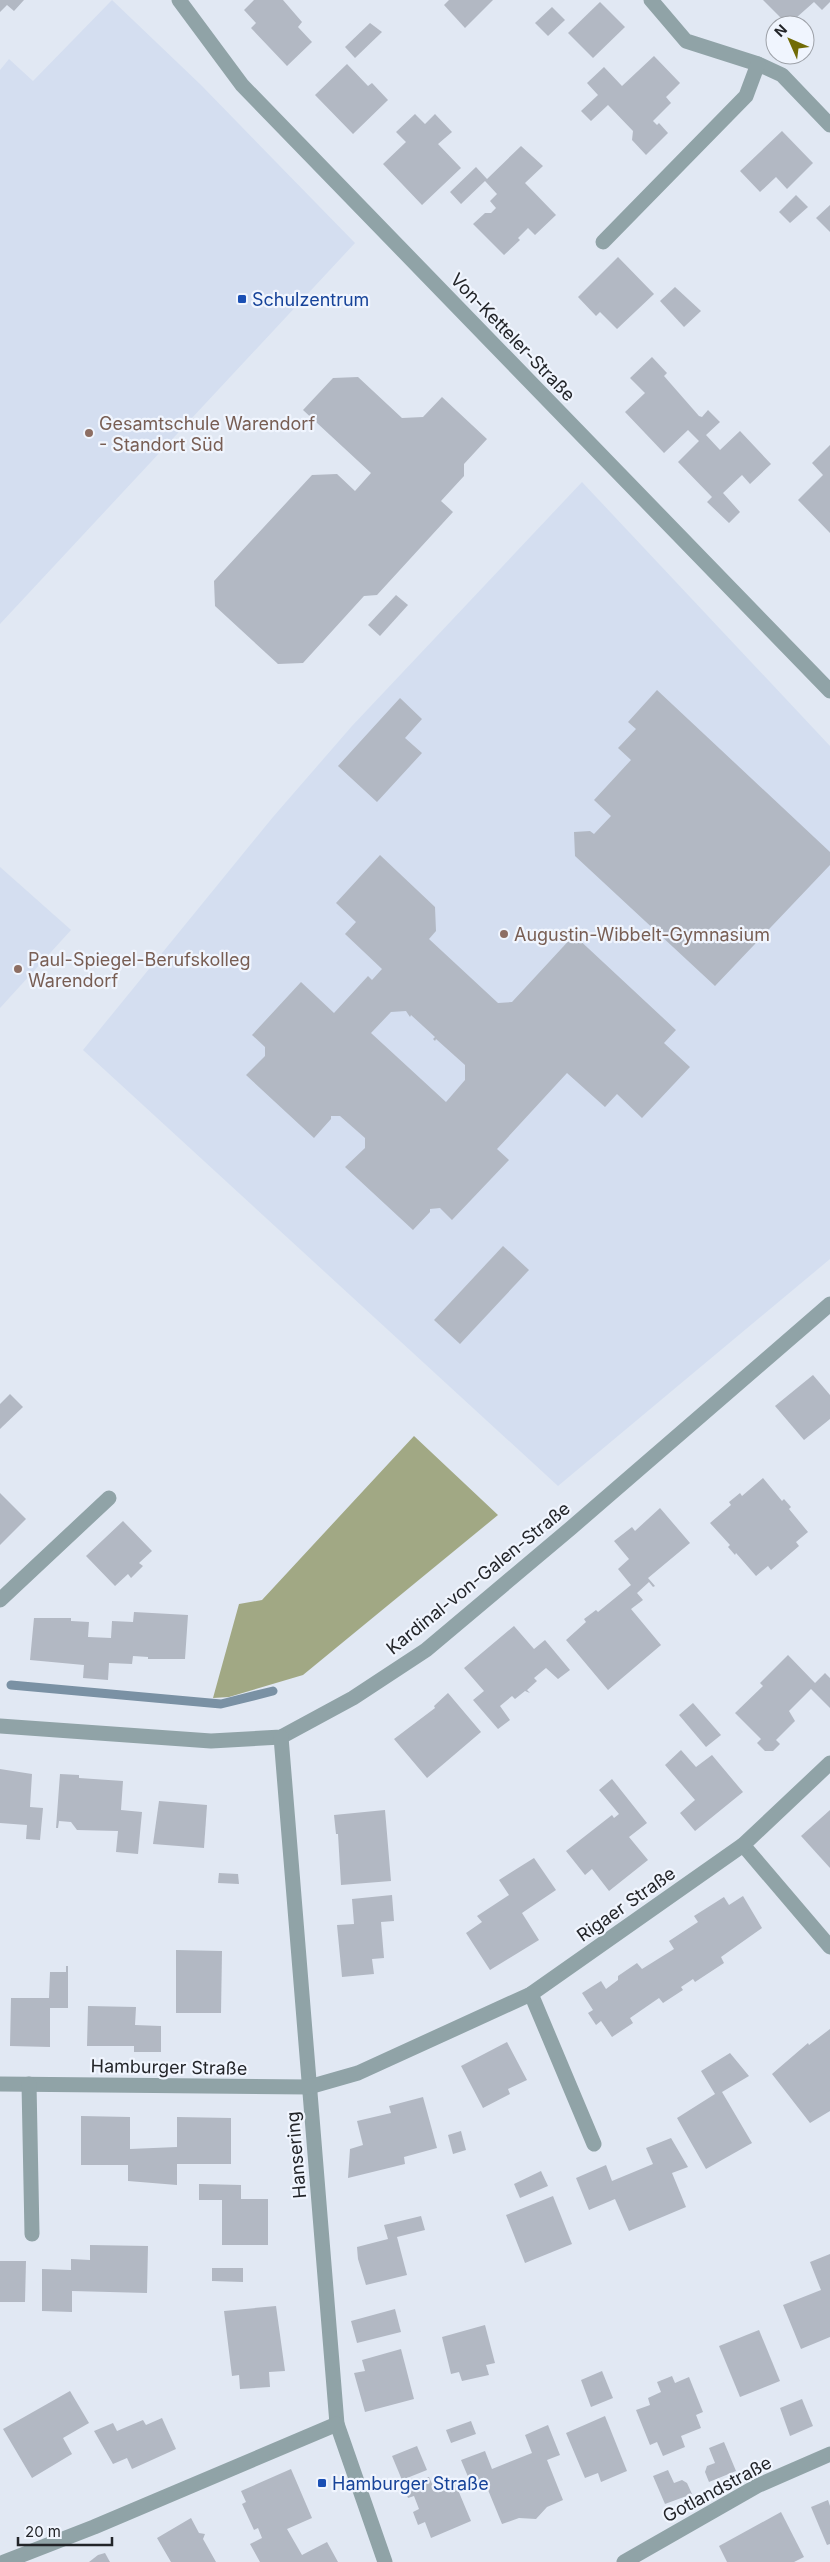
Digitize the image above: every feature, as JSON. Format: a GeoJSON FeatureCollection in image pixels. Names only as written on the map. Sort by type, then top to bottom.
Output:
{"type":"FeatureCollection","features":[{"type":"Feature","properties":{"kind":"street","name":"Von-Ketteler-Straße"},"geometry":{"type":"LineString","coordinates":[[179,0],[242,85],[830,692]]}},
{"type":"Feature","properties":{"kind":"street"},"geometry":{"type":"LineString","coordinates":[[651,0],[686,41],[758,64],[782,75],[830,125]]}},
{"type":"Feature","properties":{"kind":"street"},"geometry":{"type":"LineString","coordinates":[[603,242],[746,96],[758,64]]}},
{"type":"Feature","properties":{"kind":"street","name":"Kardinal-von-Galen-Straße"},"geometry":{"type":"LineString","coordinates":[[0,1726],[211,1741],[281,1737],[353,1698],[426,1650],[571,1528],[830,1304]]}},
{"type":"Feature","properties":{"kind":"street"},"geometry":{"type":"LineString","coordinates":[[0,1600],[109,1498]]}},
{"type":"Feature","properties":{"kind":"street","name":"Hansering"},"geometry":{"type":"LineString","coordinates":[[281,1737],[337,2424],[384,2562]]}},
{"type":"Feature","properties":{"kind":"street","name":"Rigaer Straße"},"geometry":{"type":"LineString","coordinates":[[309,2087],[358,2073],[531,1994],[743,1845],[830,1763]]}},
{"type":"Feature","properties":{"kind":"street"},"geometry":{"type":"LineString","coordinates":[[743,1845],[830,1947]]}},
{"type":"Feature","properties":{"kind":"street"},"geometry":{"type":"LineString","coordinates":[[531,1994],[594,2144]]}},
{"type":"Feature","properties":{"kind":"street","name":"Hamburger Straße"},"geometry":{"type":"LineString","coordinates":[[0,2084],[309,2087]]}},
{"type":"Feature","properties":{"kind":"street"},"geometry":{"type":"LineString","coordinates":[[29,2084],[32,2234]]}},
{"type":"Feature","properties":{"kind":"street"},"geometry":{"type":"LineString","coordinates":[[4,2562],[94,2527],[337,2424]]}},
{"type":"Feature","properties":{"kind":"street","name":"Gotlandstraße"},"geometry":{"type":"LineString","coordinates":[[624,2562],[757,2486],[830,2454]]}},
{"type":"Feature","properties":{"kind":"shaded area","name":"Gesamtschule Warendorf - Standort Süd"},"geometry":{"type":"Polygon","coordinates":[[[112,0],[201,85],[355,243],[0,624],[0,70],[9,59],[33,81],[112,0]]]}},
{"type":"Feature","properties":{"kind":"shaded area","name":"Augustin-Wibbelt-Gymnasium"},"geometry":{"type":"Polygon","coordinates":[[[582,482],[830,746],[830,1259],[558,1486],[83,1050],[273,817],[352,726],[582,482]]]}},
{"type":"Feature","properties":{"kind":"shaded area","name":"Paul-Spiegel-Berufskolleg Warendorf"},"geometry":{"type":"Polygon","coordinates":[[[0,867],[71,930],[0,1008],[0,867]]]}},
{"type":"Feature","properties":{"kind":"green space"},"geometry":{"type":"Polygon","coordinates":[[[414,1436],[498,1515],[303,1675],[229,1697],[213,1698],[239,1604],[262,1600],[414,1436]]]}},
{"type":"Feature","properties":{"kind":"building"},"geometry":{"type":"Polygon","coordinates":[[[0,0],[24,0],[14,11],[7,5],[0,12],[0,0]]]}},
{"type":"Feature","properties":{"kind":"building"},"geometry":{"type":"Polygon","coordinates":[[[254,0],[283,0],[302,22],[298,27],[312,42],[287,66],[251,28],[256,23],[244,10],[254,0]]]}},
{"type":"Feature","properties":{"kind":"building"},"geometry":{"type":"Polygon","coordinates":[[[449,0],[493,0],[465,28],[444,5],[449,0]]]}},
{"type":"Feature","properties":{"kind":"building"},"geometry":{"type":"Polygon","coordinates":[[[763,0],[830,0],[822,10],[814,2],[799,15],[778,15],[763,0]]]}},
{"type":"Feature","properties":{"kind":"building"},"geometry":{"type":"Polygon","coordinates":[[[600,2],[625,27],[593,58],[568,33],[600,2]]]}},
{"type":"Feature","properties":{"kind":"building"},"geometry":{"type":"Polygon","coordinates":[[[552,7],[565,20],[548,36],[535,23],[552,7]]]}},
{"type":"Feature","properties":{"kind":"building"},"geometry":{"type":"Polygon","coordinates":[[[370,23],[382,32],[355,58],[345,47],[370,23]]]}},
{"type":"Feature","properties":{"kind":"building"},"geometry":{"type":"Polygon","coordinates":[[[654,56],[680,83],[666,97],[671,103],[653,121],[657,125],[659,123],[668,133],[646,155],[632,140],[633,131],[608,105],[591,121],[581,111],[598,95],[587,83],[604,67],[622,86],[654,56]]]}},
{"type":"Feature","properties":{"kind":"building"},"geometry":{"type":"Polygon","coordinates":[[[347,64],[368,86],[372,83],[388,100],[353,134],[315,95],[347,64]]]}},
{"type":"Feature","properties":{"kind":"building"},"geometry":{"type":"Polygon","coordinates":[[[415,114],[425,124],[435,114],[452,132],[438,144],[461,168],[422,205],[383,164],[406,142],[396,132],[415,114]]]}},
{"type":"Feature","properties":{"kind":"building"},"geometry":{"type":"Polygon","coordinates":[[[782,131],[813,163],[787,189],[776,177],[760,192],[740,171],[782,131]]]}},
{"type":"Feature","properties":{"kind":"building"},"geometry":{"type":"Polygon","coordinates":[[[521,146],[543,166],[525,183],[556,215],[535,235],[528,228],[518,238],[520,240],[504,255],[473,224],[485,213],[491,213],[496,208],[490,201],[497,194],[485,181],[461,204],[450,192],[476,167],[487,179],[521,146]]]}},
{"type":"Feature","properties":{"kind":"building"},"geometry":{"type":"Polygon","coordinates":[[[796,195],[808,207],[790,223],[779,212],[796,195]]]}},
{"type":"Feature","properties":{"kind":"building"},"geometry":{"type":"Polygon","coordinates":[[[830,205],[830,232],[816,218],[830,205]]]}},
{"type":"Feature","properties":{"kind":"building"},"geometry":{"type":"Polygon","coordinates":[[[618,257],[654,294],[617,329],[600,312],[596,316],[578,297],[618,257]]]}},
{"type":"Feature","properties":{"kind":"building"},"geometry":{"type":"Polygon","coordinates":[[[675,287],[701,311],[684,327],[660,301],[675,287]]]}},
{"type":"Feature","properties":{"kind":"building"},"geometry":{"type":"Polygon","coordinates":[[[652,357],[667,373],[664,376],[699,416],[702,417],[708,410],[720,422],[706,435],[720,450],[740,431],[771,464],[750,484],[742,475],[723,493],[740,512],[729,523],[707,502],[712,497],[678,462],[699,441],[688,430],[664,453],[625,412],[645,393],[630,378],[652,357]]]}},
{"type":"Feature","properties":{"kind":"building"},"geometry":{"type":"Polygon","coordinates":[[[358,377],[402,418],[423,417],[442,397],[487,439],[464,464],[464,476],[441,501],[453,512],[377,595],[364,596],[303,663],[278,664],[215,606],[214,581],[312,475],[337,474],[355,491],[371,473],[303,410],[333,378],[358,377]]]}},
{"type":"Feature","properties":{"kind":"building"},"geometry":{"type":"Polygon","coordinates":[[[830,445],[830,533],[798,500],[823,475],[812,463],[830,445]]]}},
{"type":"Feature","properties":{"kind":"building"},"geometry":{"type":"Polygon","coordinates":[[[396,595],[408,605],[380,636],[368,625],[396,595]]]}},
{"type":"Feature","properties":{"kind":"building"},"geometry":{"type":"Polygon","coordinates":[[[657,690],[830,852],[830,865],[715,986],[575,856],[574,832],[590,831],[594,834],[611,816],[594,800],[631,760],[618,748],[636,729],[628,722],[657,690]]]}},
{"type":"Feature","properties":{"kind":"building"},"geometry":{"type":"Polygon","coordinates":[[[400,698],[422,719],[405,738],[422,753],[377,802],[338,766],[400,698]]]}},
{"type":"Feature","properties":{"kind":"building"},"geometry":{"type":"Polygon","coordinates":[[[380,855],[435,907],[436,931],[429,939],[498,1003],[512,1002],[574,935],[676,1030],[664,1043],[690,1067],[642,1118],[617,1094],[605,1107],[567,1073],[497,1149],[509,1160],[452,1220],[440,1208],[430,1209],[430,1212],[413,1230],[345,1167],[365,1148],[365,1138],[340,1116],[331,1116],[331,1119],[314,1138],[246,1075],[265,1056],[265,1047],[252,1035],[301,982],[334,1013],[368,976],[372,980],[382,969],[345,934],[356,922],[336,903],[380,855]],[[406,1011],[391,1012],[371,1033],[446,1102],[465,1080],[465,1065],[436,1039],[435,1041],[433,1039],[435,1037],[411,1015],[410,1017],[406,1011]]]}},
{"type":"Feature","properties":{"kind":"building"},"geometry":{"type":"Polygon","coordinates":[[[503,1246],[529,1270],[460,1344],[434,1320],[503,1246]]]}},
{"type":"Feature","properties":{"kind":"building"},"geometry":{"type":"Polygon","coordinates":[[[813,1375],[830,1395],[830,1419],[804,1440],[775,1406],[813,1375]]]}},
{"type":"Feature","properties":{"kind":"building"},"geometry":{"type":"Polygon","coordinates":[[[10,1394],[23,1407],[0,1429],[0,1404],[10,1394]]]}},
{"type":"Feature","properties":{"kind":"building"},"geometry":{"type":"Polygon","coordinates":[[[763,1478],[782,1501],[784,1499],[791,1507],[789,1509],[808,1532],[796,1542],[799,1546],[771,1570],[768,1566],[756,1576],[736,1553],[735,1555],[728,1547],[730,1545],[710,1523],[731,1505],[729,1502],[740,1493],[742,1496],[763,1478]]]}},
{"type":"Feature","properties":{"kind":"building"},"geometry":{"type":"Polygon","coordinates":[[[0,1493],[26,1519],[0,1545],[0,1493]]]}},
{"type":"Feature","properties":{"kind":"building"},"geometry":{"type":"Polygon","coordinates":[[[660,1508],[690,1543],[648,1578],[655,1586],[653,1587],[649,1582],[637,1593],[643,1600],[631,1609],[661,1645],[608,1690],[566,1640],[586,1622],[584,1619],[596,1610],[598,1612],[631,1585],[618,1569],[629,1559],[614,1541],[632,1527],[635,1531],[660,1508]]]}},
{"type":"Feature","properties":{"kind":"building"},"geometry":{"type":"Polygon","coordinates":[[[123,1521],[152,1551],[139,1563],[143,1566],[131,1578],[128,1574],[115,1586],[86,1556],[123,1521]]]}},
{"type":"Feature","properties":{"kind":"building"},"geometry":{"type":"Polygon","coordinates":[[[134,1612],[188,1615],[185,1659],[148,1659],[148,1657],[133,1656],[132,1664],[109,1663],[108,1680],[83,1678],[84,1665],[30,1660],[34,1618],[71,1618],[71,1621],[89,1622],[88,1637],[111,1638],[112,1621],[133,1622],[134,1612]]]}},
{"type":"Feature","properties":{"kind":"building"},"geometry":{"type":"Polygon","coordinates":[[[514,1626],[534,1649],[545,1640],[570,1670],[558,1679],[546,1668],[534,1678],[537,1681],[527,1690],[530,1693],[525,1691],[515,1699],[512,1696],[500,1706],[510,1720],[498,1729],[473,1700],[484,1691],[464,1668],[514,1626]]]}},
{"type":"Feature","properties":{"kind":"building"},"geometry":{"type":"Polygon","coordinates":[[[788,1655],[815,1683],[825,1673],[830,1678],[830,1708],[811,1689],[789,1711],[795,1721],[776,1740],[780,1744],[773,1751],[765,1751],[757,1743],[761,1739],[735,1713],[763,1686],[760,1683],[788,1655]]]}},
{"type":"Feature","properties":{"kind":"building"},"geometry":{"type":"Polygon","coordinates":[[[448,1693],[481,1732],[427,1778],[394,1739],[435,1708],[434,1706],[448,1693]]]}},
{"type":"Feature","properties":{"kind":"building"},"geometry":{"type":"Polygon","coordinates":[[[693,1703],[721,1735],[706,1747],[679,1715],[693,1703]]]}},
{"type":"Feature","properties":{"kind":"building"},"geometry":{"type":"Polygon","coordinates":[[[681,1750],[696,1767],[712,1755],[743,1792],[695,1831],[680,1813],[695,1800],[665,1765],[681,1750]]]}},
{"type":"Feature","properties":{"kind":"building"},"geometry":{"type":"Polygon","coordinates":[[[0,1769],[32,1774],[30,1807],[43,1808],[40,1840],[26,1839],[27,1825],[0,1823],[0,1769]]]}},
{"type":"Feature","properties":{"kind":"building"},"geometry":{"type":"Polygon","coordinates":[[[60,1774],[79,1775],[79,1778],[123,1781],[121,1810],[142,1812],[138,1854],[116,1852],[118,1831],[77,1830],[71,1822],[59,1821],[58,1828],[56,1828],[60,1774]]]}},
{"type":"Feature","properties":{"kind":"building"},"geometry":{"type":"Polygon","coordinates":[[[612,1779],[647,1823],[629,1837],[648,1860],[609,1891],[592,1869],[585,1875],[566,1851],[612,1815],[614,1818],[619,1814],[599,1790],[612,1779]]]}},
{"type":"Feature","properties":{"kind":"building"},"geometry":{"type":"Polygon","coordinates":[[[159,1801],[207,1805],[204,1848],[153,1844],[159,1801]]]}},
{"type":"Feature","properties":{"kind":"building"},"geometry":{"type":"Polygon","coordinates":[[[385,1810],[391,1881],[341,1885],[338,1834],[336,1834],[334,1815],[385,1810]]]}},
{"type":"Feature","properties":{"kind":"building"},"geometry":{"type":"Polygon","coordinates":[[[830,1810],[830,1868],[801,1836],[830,1810]]]}},
{"type":"Feature","properties":{"kind":"building"},"geometry":{"type":"Polygon","coordinates":[[[534,1858],[556,1890],[522,1913],[539,1940],[490,1970],[466,1933],[482,1922],[477,1916],[509,1895],[499,1880],[534,1858]]]}},
{"type":"Feature","properties":{"kind":"building"},"geometry":{"type":"Polygon","coordinates":[[[219,1873],[238,1874],[239,1884],[218,1883],[219,1873]]]}},
{"type":"Feature","properties":{"kind":"building"},"geometry":{"type":"Polygon","coordinates":[[[392,1895],[394,1921],[381,1922],[384,1958],[372,1959],[374,1974],[342,1977],[337,1925],[354,1924],[352,1899],[392,1895]]]}},
{"type":"Feature","properties":{"kind":"building"},"geometry":{"type":"Polygon","coordinates":[[[743,1896],[762,1928],[721,1957],[724,1963],[695,1982],[693,1979],[681,1987],[683,1990],[663,2003],[659,1998],[630,2018],[633,2023],[612,2037],[601,2021],[596,2025],[588,2013],[593,2010],[582,1993],[601,1981],[606,1989],[618,1980],[618,1976],[637,1963],[642,1969],[674,1949],[669,1941],[698,1922],[694,1916],[724,1897],[729,1905],[743,1896]]]}},
{"type":"Feature","properties":{"kind":"building"},"geometry":{"type":"Polygon","coordinates":[[[176,1950],[222,1951],[221,2013],[176,2013],[176,1950]]]}},
{"type":"Feature","properties":{"kind":"building"},"geometry":{"type":"Polygon","coordinates":[[[66,1966],[68,1966],[68,2008],[50,2008],[50,2047],[10,2046],[11,1998],[49,1998],[50,1972],[66,1972],[66,1966]]]}},
{"type":"Feature","properties":{"kind":"building"},"geometry":{"type":"Polygon","coordinates":[[[88,2006],[136,2007],[135,2025],[161,2026],[161,2052],[134,2052],[134,2046],[87,2046],[88,2006]]]}},
{"type":"Feature","properties":{"kind":"building"},"geometry":{"type":"Polygon","coordinates":[[[830,2029],[830,2111],[810,2123],[772,2074],[808,2043],[809,2045],[830,2029]]]}},
{"type":"Feature","properties":{"kind":"building"},"geometry":{"type":"Polygon","coordinates":[[[507,2042],[527,2080],[508,2089],[510,2094],[483,2108],[461,2066],[507,2042]]]}},
{"type":"Feature","properties":{"kind":"building"},"geometry":{"type":"Polygon","coordinates":[[[730,2053],[749,2076],[722,2092],[752,2143],[706,2169],[677,2118],[715,2094],[701,2071],[730,2053]]]}},
{"type":"Feature","properties":{"kind":"building"},"geometry":{"type":"Polygon","coordinates":[[[423,2097],[437,2148],[404,2157],[405,2164],[348,2178],[350,2149],[363,2145],[357,2121],[391,2113],[389,2106],[423,2097]]]}},
{"type":"Feature","properties":{"kind":"building"},"geometry":{"type":"Polygon","coordinates":[[[81,2116],[130,2117],[130,2149],[177,2147],[177,2117],[231,2118],[231,2164],[177,2164],[177,2185],[128,2181],[128,2165],[81,2165],[81,2116]]]}},
{"type":"Feature","properties":{"kind":"building"},"geometry":{"type":"Polygon","coordinates":[[[461,2131],[466,2150],[453,2154],[448,2135],[461,2131]]]}},
{"type":"Feature","properties":{"kind":"building"},"geometry":{"type":"Polygon","coordinates":[[[671,2138],[688,2167],[672,2173],[686,2207],[629,2231],[615,2199],[589,2210],[576,2178],[606,2165],[612,2181],[653,2164],[646,2148],[671,2138]]]}},
{"type":"Feature","properties":{"kind":"building"},"geometry":{"type":"Polygon","coordinates":[[[541,2171],[548,2186],[520,2198],[514,2184],[541,2171]]]}},
{"type":"Feature","properties":{"kind":"building"},"geometry":{"type":"Polygon","coordinates":[[[199,2184],[241,2185],[241,2199],[268,2199],[268,2245],[222,2245],[222,2200],[199,2200],[199,2184]]]}},
{"type":"Feature","properties":{"kind":"building"},"geometry":{"type":"Polygon","coordinates":[[[553,2196],[572,2244],[525,2263],[506,2215],[553,2196]]]}},
{"type":"Feature","properties":{"kind":"building"},"geometry":{"type":"Polygon","coordinates":[[[421,2216],[425,2230],[397,2237],[407,2275],[366,2285],[358,2259],[357,2247],[388,2239],[384,2225],[421,2216]]]}},
{"type":"Feature","properties":{"kind":"building"},"geometry":{"type":"Polygon","coordinates":[[[90,2245],[148,2246],[147,2293],[72,2291],[72,2312],[42,2311],[42,2269],[71,2270],[71,2259],[90,2260],[90,2245]]]}},
{"type":"Feature","properties":{"kind":"building"},"geometry":{"type":"Polygon","coordinates":[[[830,2254],[830,2337],[801,2349],[783,2305],[821,2290],[810,2262],[830,2254]]]}},
{"type":"Feature","properties":{"kind":"building"},"geometry":{"type":"Polygon","coordinates":[[[0,2261],[26,2261],[25,2302],[0,2302],[0,2261]]]}},
{"type":"Feature","properties":{"kind":"building"},"geometry":{"type":"Polygon","coordinates":[[[212,2268],[243,2268],[243,2282],[212,2281],[212,2268]]]}},
{"type":"Feature","properties":{"kind":"building"},"geometry":{"type":"Polygon","coordinates":[[[276,2306],[285,2371],[269,2372],[270,2387],[240,2389],[239,2375],[232,2376],[224,2311],[276,2306]]]}},
{"type":"Feature","properties":{"kind":"building"},"geometry":{"type":"Polygon","coordinates":[[[395,2309],[401,2332],[357,2343],[351,2321],[395,2309]]]}},
{"type":"Feature","properties":{"kind":"building"},"geometry":{"type":"Polygon","coordinates":[[[485,2325],[495,2363],[486,2365],[489,2375],[462,2381],[459,2372],[451,2374],[442,2337],[485,2325]]]}},
{"type":"Feature","properties":{"kind":"building"},"geometry":{"type":"Polygon","coordinates":[[[759,2330],[780,2381],[740,2397],[719,2346],[759,2330]]]}},
{"type":"Feature","properties":{"kind":"building"},"geometry":{"type":"Polygon","coordinates":[[[401,2349],[414,2399],[365,2412],[354,2373],[365,2371],[362,2360],[401,2349]]]}},
{"type":"Feature","properties":{"kind":"building"},"geometry":{"type":"Polygon","coordinates":[[[602,2371],[613,2398],[591,2407],[581,2380],[602,2371]]]}},
{"type":"Feature","properties":{"kind":"building"},"geometry":{"type":"Polygon","coordinates":[[[672,2376],[675,2383],[689,2377],[703,2412],[696,2415],[701,2428],[681,2436],[685,2447],[663,2456],[657,2442],[650,2445],[636,2410],[650,2405],[648,2398],[661,2392],[657,2382],[672,2376]]]}},
{"type":"Feature","properties":{"kind":"building"},"geometry":{"type":"Polygon","coordinates":[[[70,2391],[89,2423],[63,2438],[72,2454],[32,2478],[3,2429],[70,2391]]]}},
{"type":"Feature","properties":{"kind":"building"},"geometry":{"type":"Polygon","coordinates":[[[802,2399],[813,2426],[790,2436],[780,2408],[802,2399]]]}},
{"type":"Feature","properties":{"kind":"building"},"geometry":{"type":"Polygon","coordinates":[[[605,2416],[627,2471],[601,2482],[598,2473],[585,2478],[566,2433],[605,2416]]]}},
{"type":"Feature","properties":{"kind":"building"},"geometry":{"type":"Polygon","coordinates":[[[162,2418],[176,2449],[132,2469],[127,2458],[113,2464],[94,2431],[113,2423],[117,2431],[143,2420],[146,2425],[162,2418]]]}},
{"type":"Feature","properties":{"kind":"building"},"geometry":{"type":"Polygon","coordinates":[[[471,2421],[476,2434],[451,2443],[446,2430],[471,2421]]]}},
{"type":"Feature","properties":{"kind":"building"},"geometry":{"type":"Polygon","coordinates":[[[548,2425],[560,2455],[547,2460],[563,2500],[547,2507],[536,2519],[519,2518],[502,2524],[486,2485],[474,2491],[461,2460],[485,2451],[492,2469],[532,2453],[525,2435],[548,2425]]]}},
{"type":"Feature","properties":{"kind":"building"},"geometry":{"type":"Polygon","coordinates":[[[724,2442],[736,2471],[709,2482],[705,2472],[707,2466],[715,2463],[709,2448],[724,2442]]]}},
{"type":"Feature","properties":{"kind":"building"},"geometry":{"type":"Polygon","coordinates":[[[417,2446],[427,2470],[402,2480],[392,2456],[417,2446]]]}},
{"type":"Feature","properties":{"kind":"building"},"geometry":{"type":"Polygon","coordinates":[[[291,2469],[312,2518],[287,2529],[302,2555],[327,2542],[338,2562],[260,2562],[250,2544],[262,2538],[258,2528],[254,2530],[242,2504],[246,2502],[241,2491],[291,2469]]]}},
{"type":"Feature","properties":{"kind":"building"},"geometry":{"type":"Polygon","coordinates":[[[668,2470],[674,2483],[682,2480],[687,2483],[692,2494],[665,2504],[653,2476],[668,2470]]]}},
{"type":"Feature","properties":{"kind":"building"},"geometry":{"type":"Polygon","coordinates":[[[429,2477],[433,2486],[453,2478],[471,2521],[431,2538],[425,2522],[418,2525],[413,2512],[419,2509],[414,2496],[408,2498],[405,2490],[407,2485],[429,2477]]]}},
{"type":"Feature","properties":{"kind":"building"},"geometry":{"type":"Polygon","coordinates":[[[828,2500],[830,2506],[830,2544],[827,2545],[811,2507],[828,2500]]]}},
{"type":"Feature","properties":{"kind":"building"},"geometry":{"type":"Polygon","coordinates":[[[781,2512],[804,2557],[794,2562],[727,2562],[719,2546],[781,2512]]]}},
{"type":"Feature","properties":{"kind":"building"},"geometry":{"type":"Polygon","coordinates":[[[191,2518],[199,2533],[205,2534],[203,2539],[216,2562],[171,2562],[157,2538],[191,2518]]]}},
{"type":"Feature","properties":{"kind":"building"},"geometry":{"type":"Polygon","coordinates":[[[105,2553],[110,2562],[89,2562],[98,2555],[105,2553]]]}},
{"type":"Feature","properties":{"kind":"waterway"},"geometry":{"type":"LineString","coordinates":[[11,1685],[221,1704],[273,1691]]}},
{"type":"Feature","properties":{"kind":"place","name":"Schulzentrum"},"geometry":{"type":"Point","coordinates":[242,299]}},
{"type":"Feature","properties":{"kind":"place","name":"Gesamtschule Warendorf - Standort Süd"},"geometry":{"type":"Point","coordinates":[89,433]}},
{"type":"Feature","properties":{"kind":"place","name":"Augustin-Wibbelt-Gymnasium"},"geometry":{"type":"Point","coordinates":[504,934]}},
{"type":"Feature","properties":{"kind":"place","name":"Paul-Spiegel-Berufskolleg Warendorf"},"geometry":{"type":"Point","coordinates":[18,969]}},
{"type":"Feature","properties":{"kind":"place","name":"Hamburger Straße"},"geometry":{"type":"Point","coordinates":[322,2483]}}]}
